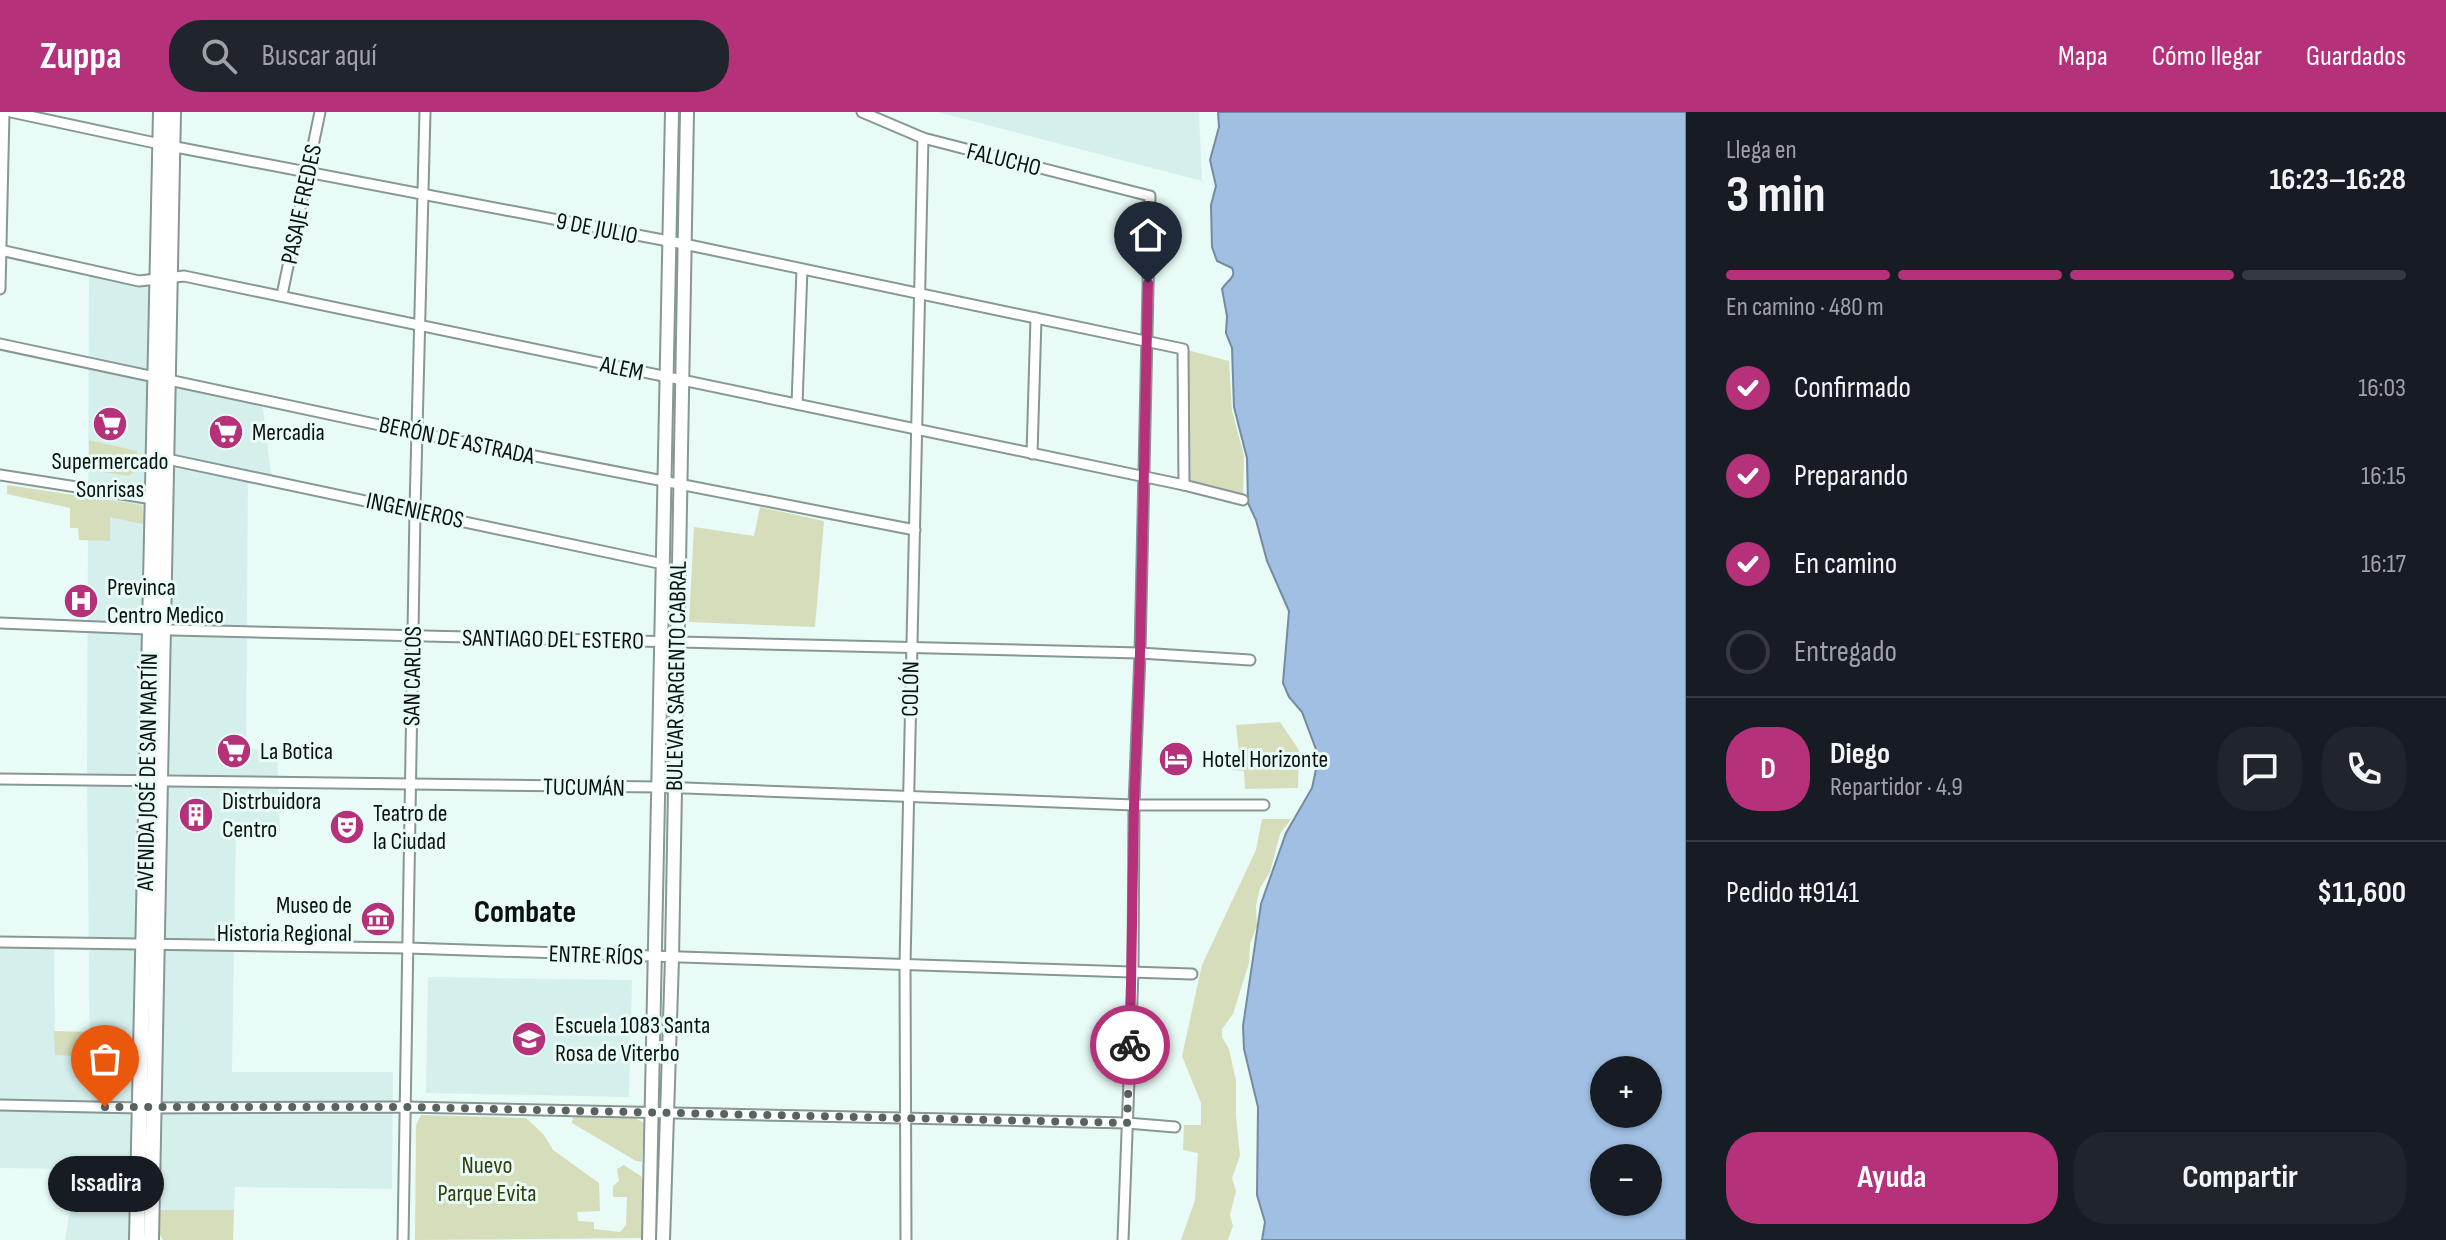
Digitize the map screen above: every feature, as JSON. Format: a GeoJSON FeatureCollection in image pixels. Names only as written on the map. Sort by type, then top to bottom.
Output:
{"type":"FeatureCollection","features":[{"type":"Feature","properties":{"kind":"main road","name":"AVENIDA JOSÉ DE SAN MARTÍN"},"geometry":{"type":"LineString","coordinates":[[157,630],[153,499],[162,379],[166,146],[161,112]]}},
{"type":"Feature","properties":{"kind":"main road","name":"AVENIDA JOSÉ DE SAN MARTÍN"},"geometry":{"type":"LineString","coordinates":[[166,146],[173,112]]}},
{"type":"Feature","properties":{"kind":"main road","name":"BULEVAR SARGENTO CABRAL"},"geometry":{"type":"LineString","coordinates":[[649,1240],[672,112]]}},
{"type":"Feature","properties":{"kind":"main road","name":"BULEVAR SARGENTO CABRAL"},"geometry":{"type":"LineString","coordinates":[[663,1240],[672,958],[687,112]]}},
{"type":"Feature","properties":{"kind":"main road","name":"AVENIDA JOSÉ DE SAN MARTÍN"},"geometry":{"type":"LineString","coordinates":[[137,1240],[147,1108],[157,630],[167,459],[162,379]]}},
{"type":"Feature","properties":{"kind":"main road","name":"AVENIDA JOSÉ DE SAN MARTÍN"},"geometry":{"type":"LineString","coordinates":[[147,1108],[151,1240]]}},
{"type":"Feature","properties":{"kind":"street"},"geometry":{"type":"LineString","coordinates":[[0,289],[4,112]]}},
{"type":"Feature","properties":{"kind":"street","name":"9 DE JULIO"},"geometry":{"type":"LineString","coordinates":[[11,112],[166,146],[684,244],[1183,349],[1184,485]]}},
{"type":"Feature","properties":{"kind":"street","name":"PASAJE FREDES"},"geometry":{"type":"LineString","coordinates":[[282,295],[320,112]]}},
{"type":"Feature","properties":{"kind":"street","name":"SAN CARLOS"},"geometry":{"type":"LineString","coordinates":[[403,1240],[425,112]]}},
{"type":"Feature","properties":{"kind":"street","name":"FALUCHO"},"geometry":{"type":"LineString","coordinates":[[862,112],[923,138],[1150,196],[1147,341]]}},
{"type":"Feature","properties":{"kind":"street","name":"COLÓN"},"geometry":{"type":"LineString","coordinates":[[906,1240],[905,964],[923,138]]}},
{"type":"Feature","properties":{"kind":"street","name":"ALEM"},"geometry":{"type":"LineString","coordinates":[[1,250],[139,281],[184,276],[282,295],[419,327],[1184,485],[1243,500]]}},
{"type":"Feature","properties":{"kind":"street"},"geometry":{"type":"LineString","coordinates":[[797,404],[802,269]]}},
{"type":"Feature","properties":{"kind":"street"},"geometry":{"type":"LineString","coordinates":[[1032,454],[1036,318]]}},
{"type":"Feature","properties":{"kind":"street"},"geometry":{"type":"LineString","coordinates":[[1123,1240],[1133,972],[1134,805],[1147,341]]}},
{"type":"Feature","properties":{"kind":"street","name":"BERÓN DE ASTRADA"},"geometry":{"type":"LineString","coordinates":[[0,344],[417,433],[915,530]]}},
{"type":"Feature","properties":{"kind":"street","name":"INGENIEROS"},"geometry":{"type":"LineString","coordinates":[[167,459],[663,564]]}},
{"type":"Feature","properties":{"kind":"street"},"geometry":{"type":"LineString","coordinates":[[0,475],[153,499]]}},
{"type":"Feature","properties":{"kind":"street","name":"SANTIAGO DEL ESTERO"},"geometry":{"type":"LineString","coordinates":[[0,623],[157,630],[1140,653],[1250,660]]}},
{"type":"Feature","properties":{"kind":"street","name":"TUCUMÁN"},"geometry":{"type":"LineString","coordinates":[[0,779],[659,787],[1134,805],[1264,805]]}},
{"type":"Feature","properties":{"kind":"street","name":"ENTRE RÍOS"},"geometry":{"type":"LineString","coordinates":[[0,942],[408,948],[1192,974]]}},
{"type":"Feature","properties":{"kind":"street"},"geometry":{"type":"LineString","coordinates":[[0,1105],[405,1107],[1127,1123],[1175,1127]]}},
{"type":"Feature","properties":{"kind":"shaded area"},"geometry":{"type":"Polygon","coordinates":[[[938,112],[1199,112],[1202,181],[938,112]]]}},
{"type":"Feature","properties":{"kind":"shaded area"},"geometry":{"type":"Polygon","coordinates":[[[89,275],[157,284],[155,378],[262,400],[272,481],[248,477],[246,748],[277,751],[280,832],[236,832],[232,1072],[393,1072],[392,1189],[235,1187],[234,1210],[160,1210],[138,1205],[137,1240],[65,1240],[77,1169],[0,1168],[0,942],[54,943],[55,1055],[90,1056],[87,781],[89,275]]]}},
{"type":"Feature","properties":{"kind":"shaded area","name":"Escuela 1083 Santa Rosa de Viterbo"},"geometry":{"type":"Polygon","coordinates":[[[428,977],[632,980],[629,1097],[426,1093],[428,977]]]}},
{"type":"Feature","properties":{"kind":"green space"},"geometry":{"type":"Polygon","coordinates":[[[1183,349],[1229,361],[1232,411],[1244,456],[1243,500],[1184,485],[1183,349]]]}},
{"type":"Feature","properties":{"kind":"green space"},"geometry":{"type":"Polygon","coordinates":[[[89,440],[137,451],[136,470],[129,476],[89,470],[89,440]]]}},
{"type":"Feature","properties":{"kind":"green space"},"geometry":{"type":"Polygon","coordinates":[[[7,485],[141,505],[147,525],[110,517],[110,541],[79,540],[78,528],[70,528],[70,508],[7,494],[7,485]]]}},
{"type":"Feature","properties":{"kind":"green space"},"geometry":{"type":"Polygon","coordinates":[[[760,507],[824,521],[815,627],[689,622],[694,527],[754,536],[760,507]]]}},
{"type":"Feature","properties":{"kind":"green space"},"geometry":{"type":"Polygon","coordinates":[[[1280,722],[1299,750],[1298,788],[1245,789],[1244,771],[1231,770],[1231,755],[1239,753],[1236,725],[1280,722]]]}},
{"type":"Feature","properties":{"kind":"green space"},"geometry":{"type":"Polygon","coordinates":[[[1262,819],[1291,819],[1280,834],[1270,872],[1260,888],[1256,906],[1257,926],[1250,944],[1249,963],[1233,1014],[1222,1029],[1236,1081],[1240,1156],[1232,1178],[1236,1191],[1230,1215],[1233,1226],[1228,1240],[1181,1240],[1195,1200],[1198,1153],[1183,1150],[1184,1125],[1201,1125],[1201,1103],[1182,1056],[1202,965],[1256,850],[1262,819]]]}},
{"type":"Feature","properties":{"kind":"green space"},"geometry":{"type":"Polygon","coordinates":[[[54,1031],[90,1032],[90,1057],[55,1055],[54,1031]]]}},
{"type":"Feature","properties":{"kind":"green space","name":"Nuevo Parque Evita"},"geometry":{"type":"Polygon","coordinates":[[[421,1115],[526,1118],[544,1135],[553,1150],[599,1183],[600,1211],[577,1212],[578,1221],[594,1222],[594,1229],[620,1232],[626,1225],[627,1197],[613,1197],[613,1186],[619,1181],[617,1169],[624,1165],[641,1176],[644,1183],[642,1238],[415,1240],[416,1125],[421,1115]]]}},
{"type":"Feature","properties":{"kind":"green space"},"geometry":{"type":"Polygon","coordinates":[[[573,1116],[635,1118],[644,1123],[642,1162],[572,1123],[573,1116]]]}},
{"type":"Feature","properties":{"kind":"green space"},"geometry":{"type":"Polygon","coordinates":[[[160,1210],[234,1210],[233,1240],[163,1240],[160,1235],[160,1210]]]}},
{"type":"Feature","properties":{"kind":"water"},"geometry":{"type":"Polygon","coordinates":[[[1218,112],[1686,112],[1686,1240],[1262,1240],[1265,1222],[1257,1195],[1258,1107],[1244,1049],[1243,1026],[1261,904],[1286,833],[1312,788],[1317,752],[1302,712],[1289,697],[1283,683],[1289,611],[1267,561],[1248,503],[1247,458],[1234,407],[1232,348],[1226,333],[1227,316],[1222,289],[1233,271],[1217,261],[1212,247],[1211,205],[1216,186],[1210,160],[1219,127],[1218,112]]]}},
{"type":"Feature","properties":{"kind":"way so far"},"geometry":{"type":"LineString","coordinates":[[105,1107],[405,1107],[1127,1123],[1130,1045]]}},
{"type":"Feature","properties":{"kind":"place","name":"Supermercado Sonrisas"},"geometry":{"type":"Point","coordinates":[110,424]}},
{"type":"Feature","properties":{"kind":"place","name":"Mercadia"},"geometry":{"type":"Point","coordinates":[226,432]}},
{"type":"Feature","properties":{"kind":"place","name":"Previnca Centro Medico"},"geometry":{"type":"Point","coordinates":[81,601]}},
{"type":"Feature","properties":{"kind":"place","name":"La Botica"},"geometry":{"type":"Point","coordinates":[234,751]}},
{"type":"Feature","properties":{"kind":"place","name":"Hotel Horizonte"},"geometry":{"type":"Point","coordinates":[1176,759]}},
{"type":"Feature","properties":{"kind":"place","name":"Distrbuidora Centro"},"geometry":{"type":"Point","coordinates":[196,815]}},
{"type":"Feature","properties":{"kind":"place","name":"Teatro de la Ciudad"},"geometry":{"type":"Point","coordinates":[347,827]}},
{"type":"Feature","properties":{"kind":"place","name":"Museo de Historia Regional"},"geometry":{"type":"Point","coordinates":[378,919]}},
{"type":"Feature","properties":{"kind":"place","name":"Escuela 1083 Santa Rosa de Viterbo"},"geometry":{"type":"Point","coordinates":[529,1039]}},
{"type":"Feature","properties":{"kind":"place","name":"Issadira"},"geometry":{"type":"Point","coordinates":[105,1107]}},
{"type":"Feature","properties":{"kind":"district","name":"Combate"},"geometry":{"type":"Point","coordinates":[525,911]}},
{"type":"Feature","properties":{"kind":"route"},"geometry":{"type":"LineString","coordinates":[[1130,1045],[1148,283]]}}]}
